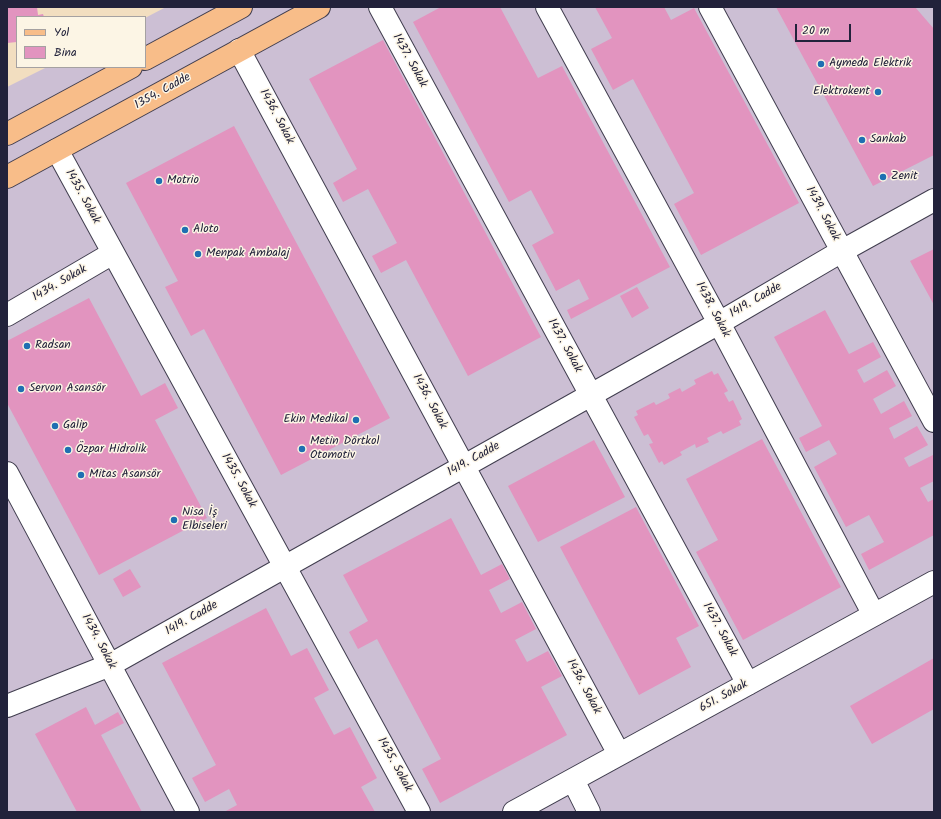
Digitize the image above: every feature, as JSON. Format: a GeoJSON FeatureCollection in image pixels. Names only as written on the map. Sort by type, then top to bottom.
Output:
{"type":"FeatureCollection","features":[{"type":"Feature","properties":{"kind":"main road","name":"1354. Cadde"},"geometry":{"type":"LineString","coordinates":[[7,177],[319,7]]}},
{"type":"Feature","properties":{"kind":"main road"},"geometry":{"type":"LineString","coordinates":[[146,58],[229,10]]}},
{"type":"Feature","properties":{"kind":"main road"},"geometry":{"type":"LineString","coordinates":[[7,134],[129,68]]}},
{"type":"Feature","properties":{"kind":"street","name":"1437. Sokak"},"geometry":{"type":"LineString","coordinates":[[380,7],[748,684]]}},
{"type":"Feature","properties":{"kind":"street","name":"1438. Sokak"},"geometry":{"type":"LineString","coordinates":[[547,7],[719,323],[874,615]]}},
{"type":"Feature","properties":{"kind":"street","name":"1439. Sokak"},"geometry":{"type":"LineString","coordinates":[[710,7],[934,421]]}},
{"type":"Feature","properties":{"kind":"street","name":"1436. Sokak"},"geometry":{"type":"LineString","coordinates":[[239,50],[619,754]]}},
{"type":"Feature","properties":{"kind":"street","name":"1435. Sokak"},"geometry":{"type":"LineString","coordinates":[[57,150],[419,812]]}},
{"type":"Feature","properties":{"kind":"street","name":"1419. Cadde"},"geometry":{"type":"LineString","coordinates":[[7,706],[110,665],[719,323],[842,251],[934,200]]}},
{"type":"Feature","properties":{"kind":"street","name":"1434. Sokak"},"geometry":{"type":"LineString","coordinates":[[9,307],[113,253]]}},
{"type":"Feature","properties":{"kind":"street","name":"1434. Sokak"},"geometry":{"type":"LineString","coordinates":[[7,473],[188,812]]}},
{"type":"Feature","properties":{"kind":"street","name":"651. Sokak"},"geometry":{"type":"LineString","coordinates":[[514,812],[934,582]]}},
{"type":"Feature","properties":{"kind":"street"},"geometry":{"type":"LineString","coordinates":[[573,780],[589,812]]}},
{"type":"Feature","properties":{"kind":"shaded area"},"geometry":{"type":"Polygon","coordinates":[[[166,7],[934,7],[934,812],[7,812],[7,87],[45,68],[146,68],[146,17],[166,7]]]}},
{"type":"Feature","properties":{"kind":"building"},"geometry":{"type":"Polygon","coordinates":[[[7,7],[37,7],[38,15],[43,14],[44,16],[16,16],[16,42],[7,43],[7,7]]]}},
{"type":"Feature","properties":{"kind":"building"},"geometry":{"type":"Polygon","coordinates":[[[441,7],[500,7],[538,78],[562,66],[670,267],[571,319],[567,310],[589,299],[579,279],[556,291],[532,245],[554,233],[531,190],[509,202],[413,22],[441,7]]]}},
{"type":"Feature","properties":{"kind":"building"},"geometry":{"type":"Polygon","coordinates":[[[595,7],[664,7],[671,20],[694,8],[799,203],[701,255],[674,204],[694,193],[633,79],[613,90],[591,49],[612,38],[595,7]]]}},
{"type":"Feature","properties":{"kind":"building","name":"Elektrokent"},"geometry":{"type":"Polygon","coordinates":[[[776,7],[915,7],[934,29],[934,155],[873,186],[776,7]]]}},
{"type":"Feature","properties":{"kind":"building"},"geometry":{"type":"Polygon","coordinates":[[[383,40],[541,337],[468,376],[406,260],[381,273],[372,256],[397,243],[368,189],[343,202],[333,183],[357,169],[309,79],[383,40]]]}},
{"type":"Feature","properties":{"kind":"building"},"geometry":{"type":"Polygon","coordinates":[[[234,126],[390,418],[281,475],[204,329],[191,336],[165,287],[178,281],[126,183],[234,126]]]}},
{"type":"Feature","properties":{"kind":"building"},"geometry":{"type":"Polygon","coordinates":[[[934,249],[934,305],[910,261],[934,249]]]}},
{"type":"Feature","properties":{"kind":"building"},"geometry":{"type":"Polygon","coordinates":[[[637,287],[649,308],[632,318],[620,296],[637,287]]]}},
{"type":"Feature","properties":{"kind":"building"},"geometry":{"type":"Polygon","coordinates":[[[89,298],[141,396],[165,383],[178,408],[155,420],[207,518],[99,575],[7,403],[7,341],[89,298]]]}},
{"type":"Feature","properties":{"kind":"building"},"geometry":{"type":"Polygon","coordinates":[[[825,310],[849,354],[873,342],[881,357],[857,370],[864,383],[887,370],[896,386],[873,399],[881,414],[904,401],[912,416],[889,428],[894,439],[917,426],[928,445],[904,458],[909,467],[933,455],[934,457],[934,481],[920,488],[928,502],[934,499],[934,535],[869,570],[861,554],[884,542],[869,515],[846,527],[814,467],[837,454],[829,440],[806,452],[799,438],[822,426],[774,337],[825,310]]]}},
{"type":"Feature","properties":{"kind":"building"},"geometry":{"type":"Polygon","coordinates":[[[712,371],[714,375],[718,373],[728,391],[724,393],[729,402],[733,400],[742,419],[739,421],[741,425],[723,434],[721,431],[707,438],[709,442],[696,448],[695,444],[680,452],[682,455],[664,465],[662,461],[659,463],[649,444],[653,443],[648,434],[644,436],[634,417],[638,415],[636,411],[654,402],[656,405],[670,398],[668,394],[680,388],[682,392],[696,384],[694,380],[712,371]]]}},
{"type":"Feature","properties":{"kind":"building"},"geometry":{"type":"Polygon","coordinates":[[[762,439],[841,587],[743,640],[696,552],[718,540],[686,479],[762,439]]]}},
{"type":"Feature","properties":{"kind":"building"},"geometry":{"type":"Polygon","coordinates":[[[594,440],[625,497],[538,542],[508,486],[594,440]]]}},
{"type":"Feature","properties":{"kind":"building"},"geometry":{"type":"Polygon","coordinates":[[[636,507],[699,626],[676,638],[691,667],[639,695],[560,547],[636,507]]]}},
{"type":"Feature","properties":{"kind":"building"},"geometry":{"type":"Polygon","coordinates":[[[451,518],[481,575],[502,564],[510,579],[489,590],[501,613],[522,602],[536,629],[515,640],[527,662],[548,651],[562,676],[541,687],[567,735],[440,803],[422,769],[441,759],[377,639],[358,649],[349,632],[368,621],[343,575],[451,518]]]}},
{"type":"Feature","properties":{"kind":"building"},"geometry":{"type":"Polygon","coordinates":[[[130,569],[141,587],[123,597],[113,579],[130,569]]]}},
{"type":"Feature","properties":{"kind":"building"},"geometry":{"type":"Polygon","coordinates":[[[266,608],[291,656],[307,648],[329,690],[314,698],[334,735],[350,727],[377,778],[361,787],[375,812],[224,812],[237,805],[229,789],[205,802],[192,778],[216,765],[162,663],[266,608]]]}},
{"type":"Feature","properties":{"kind":"building"},"geometry":{"type":"Polygon","coordinates":[[[934,658],[934,709],[872,744],[850,706],[934,658]]]}},
{"type":"Feature","properties":{"kind":"building"},"geometry":{"type":"Polygon","coordinates":[[[86,707],[95,725],[118,712],[124,723],[101,735],[142,812],[77,812],[35,734],[86,707]]]}},
{"type":"Feature","properties":{"kind":"place","name":"Aymeda Elektrik"},"geometry":{"type":"Point","coordinates":[821,64]}},
{"type":"Feature","properties":{"kind":"place","name":"Elektrokent"},"geometry":{"type":"Point","coordinates":[878,92]}},
{"type":"Feature","properties":{"kind":"place","name":"Sankab"},"geometry":{"type":"Point","coordinates":[862,140]}},
{"type":"Feature","properties":{"kind":"place","name":"Zenit"},"geometry":{"type":"Point","coordinates":[883,177]}},
{"type":"Feature","properties":{"kind":"place","name":"Motrio"},"geometry":{"type":"Point","coordinates":[159,181]}},
{"type":"Feature","properties":{"kind":"place","name":"Aloto"},"geometry":{"type":"Point","coordinates":[185,230]}},
{"type":"Feature","properties":{"kind":"place","name":"Menpak Ambalaj"},"geometry":{"type":"Point","coordinates":[198,254]}},
{"type":"Feature","properties":{"kind":"place","name":"Radsan"},"geometry":{"type":"Point","coordinates":[27,346]}},
{"type":"Feature","properties":{"kind":"place","name":"Servon Asansör"},"geometry":{"type":"Point","coordinates":[21,389]}},
{"type":"Feature","properties":{"kind":"place","name":"Ekin Medikal"},"geometry":{"type":"Point","coordinates":[356,420]}},
{"type":"Feature","properties":{"kind":"place","name":"Galip"},"geometry":{"type":"Point","coordinates":[55,426]}},
{"type":"Feature","properties":{"kind":"place","name":"Metin Dörtkol Otomotiv"},"geometry":{"type":"Point","coordinates":[302,449]}},
{"type":"Feature","properties":{"kind":"place","name":"Özpar Hidrolik"},"geometry":{"type":"Point","coordinates":[68,450]}},
{"type":"Feature","properties":{"kind":"place","name":"Mitas Asansör"},"geometry":{"type":"Point","coordinates":[81,475]}},
{"type":"Feature","properties":{"kind":"place","name":"Nisa İş Elbiseleri"},"geometry":{"type":"Point","coordinates":[174,520]}}]}
